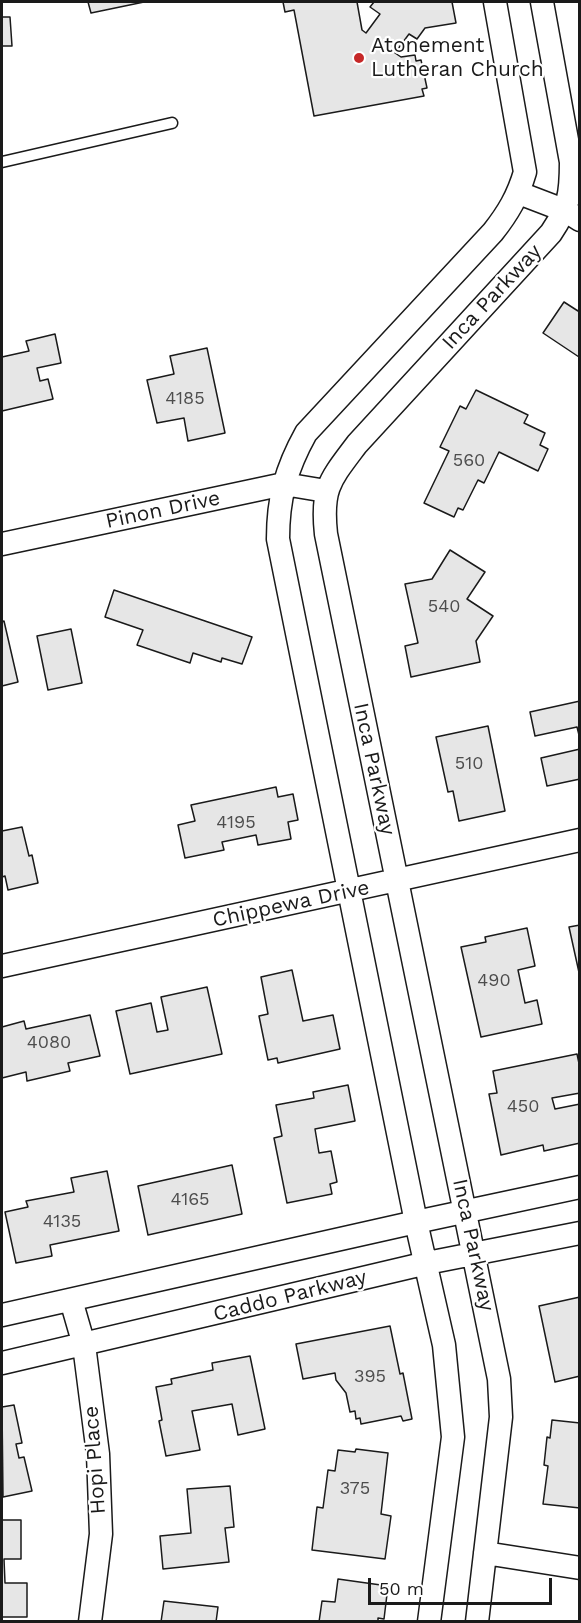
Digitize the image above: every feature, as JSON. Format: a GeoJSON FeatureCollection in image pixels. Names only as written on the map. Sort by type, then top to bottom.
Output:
{"type":"FeatureCollection","features":[{"type":"Feature","properties":{"kind":"street","name":"Inca Parkway"},"geometry":{"type":"LineString","coordinates":[[429,1622],[453,1437],[444,1345],[416,1222],[278,539],[278,511],[293,456],[306,433],[493,232],[509,212],[519,193],[525,172],[495,2]]}},
{"type":"Feature","properties":{"kind":"street","name":"Inca Parkway"},"geometry":{"type":"LineString","coordinates":[[477,1622],[501,1417],[497,1368],[326,534],[324,509],[326,491],[357,444],[551,233],[572,216],[571,162],[542,2]]}},
{"type":"Feature","properties":{"kind":"street"},"geometry":{"type":"LineString","coordinates":[[519,193],[572,216]]}},
{"type":"Feature","properties":{"kind":"street","name":"Pinon Drive"},"geometry":{"type":"LineString","coordinates":[[2,544],[284,484],[326,491]]}},
{"type":"Feature","properties":{"kind":"street","name":"Chippewa Drive"},"geometry":{"type":"LineString","coordinates":[[2,966],[579,840]]}},
{"type":"Feature","properties":{"kind":"street","name":"Caddo Parkway"},"geometry":{"type":"LineString","coordinates":[[2,1315],[579,1187]]}},
{"type":"Feature","properties":{"kind":"street","name":"Caddo Parkway"},"geometry":{"type":"LineString","coordinates":[[2,1363],[474,1252],[579,1233]]}},
{"type":"Feature","properties":{"kind":"street","name":"Hopi Place"},"geometry":{"type":"LineString","coordinates":[[71,1300],[84,1345],[98,1454],[101,1534],[90,1622]]}},
{"type":"Feature","properties":{"kind":"street"},"geometry":{"type":"LineString","coordinates":[[485,1553],[579,1568]]}},
{"type":"Feature","properties":{"kind":"lane"},"geometry":{"type":"LineString","coordinates":[[2,162],[172,123]]}},
{"type":"Feature","properties":{"kind":"building"},"geometry":{"type":"Polygon","coordinates":[[[88,2],[144,2],[91,13],[88,2]]]}},
{"type":"Feature","properties":{"kind":"building","name":"Atonement Lutheran Church"},"geometry":{"type":"Polygon","coordinates":[[[283,2],[357,2],[362,30],[366,33],[380,14],[370,7],[374,2],[452,2],[456,23],[425,28],[417,39],[409,34],[395,53],[401,57],[415,55],[416,61],[421,60],[427,88],[422,89],[424,96],[314,116],[294,10],[285,12],[283,2]]]}},
{"type":"Feature","properties":{"kind":"building"},"geometry":{"type":"Polygon","coordinates":[[[2,17],[10,17],[12,46],[2,46],[2,17]]]}},
{"type":"Feature","properties":{"kind":"building"},"geometry":{"type":"Polygon","coordinates":[[[564,302],[578,311],[580,308],[579,357],[543,333],[564,302]]]}},
{"type":"Feature","properties":{"kind":"building"},"geometry":{"type":"Polygon","coordinates":[[[55,334],[61,363],[37,368],[40,381],[48,379],[53,399],[2,411],[2,357],[29,351],[26,341],[55,334]]]}},
{"type":"Feature","properties":{"kind":"building"},"geometry":{"type":"Polygon","coordinates":[[[207,348],[225,433],[188,441],[184,418],[157,423],[147,380],[174,374],[170,356],[207,348]]]}},
{"type":"Feature","properties":{"kind":"building"},"geometry":{"type":"Polygon","coordinates":[[[476,390],[528,415],[524,423],[545,433],[540,445],[548,449],[538,471],[499,452],[484,483],[478,480],[463,510],[458,508],[454,517],[424,503],[449,451],[440,447],[460,406],[466,409],[476,390]]]}},
{"type":"Feature","properties":{"kind":"building"},"geometry":{"type":"Polygon","coordinates":[[[450,550],[485,572],[467,599],[493,616],[476,641],[480,662],[411,677],[405,646],[418,643],[405,584],[432,579],[450,550]]]}},
{"type":"Feature","properties":{"kind":"building"},"geometry":{"type":"Polygon","coordinates":[[[114,590],[252,637],[242,664],[222,658],[221,662],[193,653],[190,663],[137,645],[143,630],[105,617],[114,590]]]}},
{"type":"Feature","properties":{"kind":"building"},"geometry":{"type":"Polygon","coordinates":[[[4,621],[18,682],[2,686],[2,622],[4,621]]]}},
{"type":"Feature","properties":{"kind":"building"},"geometry":{"type":"Polygon","coordinates":[[[71,629],[82,683],[48,690],[37,636],[71,629]]]}},
{"type":"Feature","properties":{"kind":"building"},"geometry":{"type":"Polygon","coordinates":[[[580,701],[580,739],[577,727],[535,736],[530,712],[580,701]]]}},
{"type":"Feature","properties":{"kind":"building"},"geometry":{"type":"Polygon","coordinates":[[[488,726],[505,811],[459,821],[453,791],[448,792],[436,737],[488,726]]]}},
{"type":"Feature","properties":{"kind":"building"},"geometry":{"type":"Polygon","coordinates":[[[580,749],[580,779],[547,786],[541,758],[580,749]]]}},
{"type":"Feature","properties":{"kind":"building"},"geometry":{"type":"Polygon","coordinates":[[[276,787],[278,797],[293,794],[298,820],[288,822],[291,839],[258,845],[256,835],[222,842],[224,850],[185,858],[178,825],[195,821],[191,805],[276,787]]]}},
{"type":"Feature","properties":{"kind":"building"},"geometry":{"type":"Polygon","coordinates":[[[22,827],[29,856],[32,855],[38,883],[8,890],[5,876],[2,877],[2,831],[22,827]]]}},
{"type":"Feature","properties":{"kind":"building"},"geometry":{"type":"Polygon","coordinates":[[[580,925],[580,977],[569,927],[580,925]]]}},
{"type":"Feature","properties":{"kind":"building"},"geometry":{"type":"Polygon","coordinates":[[[527,928],[535,966],[518,970],[525,1003],[537,1000],[542,1024],[481,1037],[461,947],[486,942],[485,937],[527,928]]]}},
{"type":"Feature","properties":{"kind":"building"},"geometry":{"type":"Polygon","coordinates":[[[292,970],[303,1021],[333,1015],[340,1049],[278,1063],[277,1058],[268,1060],[259,1016],[268,1014],[261,977],[292,970]]]}},
{"type":"Feature","properties":{"kind":"building"},"geometry":{"type":"Polygon","coordinates":[[[207,987],[222,1054],[130,1074],[116,1011],[151,1003],[157,1032],[168,1030],[161,997],[207,987]]]}},
{"type":"Feature","properties":{"kind":"building"},"geometry":{"type":"Polygon","coordinates":[[[90,1015],[100,1056],[68,1063],[70,1071],[27,1081],[26,1072],[2,1078],[2,1027],[24,1021],[26,1029],[90,1015]]]}},
{"type":"Feature","properties":{"kind":"building"},"geometry":{"type":"Polygon","coordinates":[[[577,1054],[580,1068],[580,1093],[552,1098],[555,1109],[580,1104],[580,1143],[544,1151],[543,1145],[501,1155],[489,1094],[497,1093],[493,1071],[577,1054]]]}},
{"type":"Feature","properties":{"kind":"building"},"geometry":{"type":"Polygon","coordinates":[[[348,1085],[355,1121],[315,1129],[319,1153],[331,1151],[337,1182],[330,1184],[332,1194],[287,1203],[274,1138],[282,1136],[276,1105],[314,1098],[313,1092],[348,1085]]]}},
{"type":"Feature","properties":{"kind":"building"},"geometry":{"type":"Polygon","coordinates":[[[232,1165],[242,1214],[148,1235],[138,1186],[232,1165]]]}},
{"type":"Feature","properties":{"kind":"building"},"geometry":{"type":"Polygon","coordinates":[[[107,1171],[119,1231],[50,1245],[52,1256],[16,1263],[5,1212],[28,1207],[26,1201],[74,1192],[71,1178],[107,1171]]]}},
{"type":"Feature","properties":{"kind":"building"},"geometry":{"type":"Polygon","coordinates":[[[580,1297],[580,1376],[555,1382],[539,1306],[580,1297]]]}},
{"type":"Feature","properties":{"kind":"building"},"geometry":{"type":"Polygon","coordinates":[[[390,1326],[400,1374],[403,1373],[412,1419],[403,1421],[401,1416],[361,1424],[360,1418],[356,1419],[355,1411],[350,1412],[346,1393],[336,1380],[335,1373],[303,1379],[296,1344],[390,1326]]]}},
{"type":"Feature","properties":{"kind":"building"},"geometry":{"type":"Polygon","coordinates":[[[250,1356],[265,1429],[238,1435],[232,1404],[192,1411],[200,1450],[166,1456],[159,1421],[162,1420],[156,1387],[172,1384],[171,1379],[213,1370],[212,1363],[250,1356]]]}},
{"type":"Feature","properties":{"kind":"building"},"geometry":{"type":"Polygon","coordinates":[[[14,1405],[22,1443],[16,1444],[19,1458],[24,1457],[32,1491],[3,1497],[2,1407],[14,1405]]]}},
{"type":"Feature","properties":{"kind":"building"},"geometry":{"type":"Polygon","coordinates":[[[552,1420],[580,1423],[580,1508],[543,1504],[548,1466],[544,1465],[547,1437],[550,1438],[552,1420]]]}},
{"type":"Feature","properties":{"kind":"building"},"geometry":{"type":"Polygon","coordinates":[[[356,1449],[388,1453],[381,1514],[391,1516],[385,1559],[312,1550],[317,1507],[323,1508],[328,1470],[335,1471],[338,1450],[355,1452],[356,1449]]]}},
{"type":"Feature","properties":{"kind":"building"},"geometry":{"type":"Polygon","coordinates":[[[230,1486],[234,1527],[225,1528],[229,1562],[163,1569],[160,1536],[191,1533],[187,1489],[230,1486]]]}},
{"type":"Feature","properties":{"kind":"building"},"geometry":{"type":"Polygon","coordinates":[[[2,1520],[21,1520],[21,1559],[4,1559],[5,1583],[27,1583],[27,1617],[2,1617],[2,1520]]]}},
{"type":"Feature","properties":{"kind":"building"},"geometry":{"type":"Polygon","coordinates":[[[338,1579],[388,1586],[384,1619],[378,1618],[378,1622],[319,1622],[322,1601],[335,1602],[338,1579]]]}},
{"type":"Feature","properties":{"kind":"building"},"geometry":{"type":"Polygon","coordinates":[[[164,1601],[218,1607],[216,1622],[161,1622],[164,1601]]]}},
{"type":"Feature","properties":{"kind":"place","name":"Atonement Lutheran Church"},"geometry":{"type":"Point","coordinates":[359,58]}}]}
